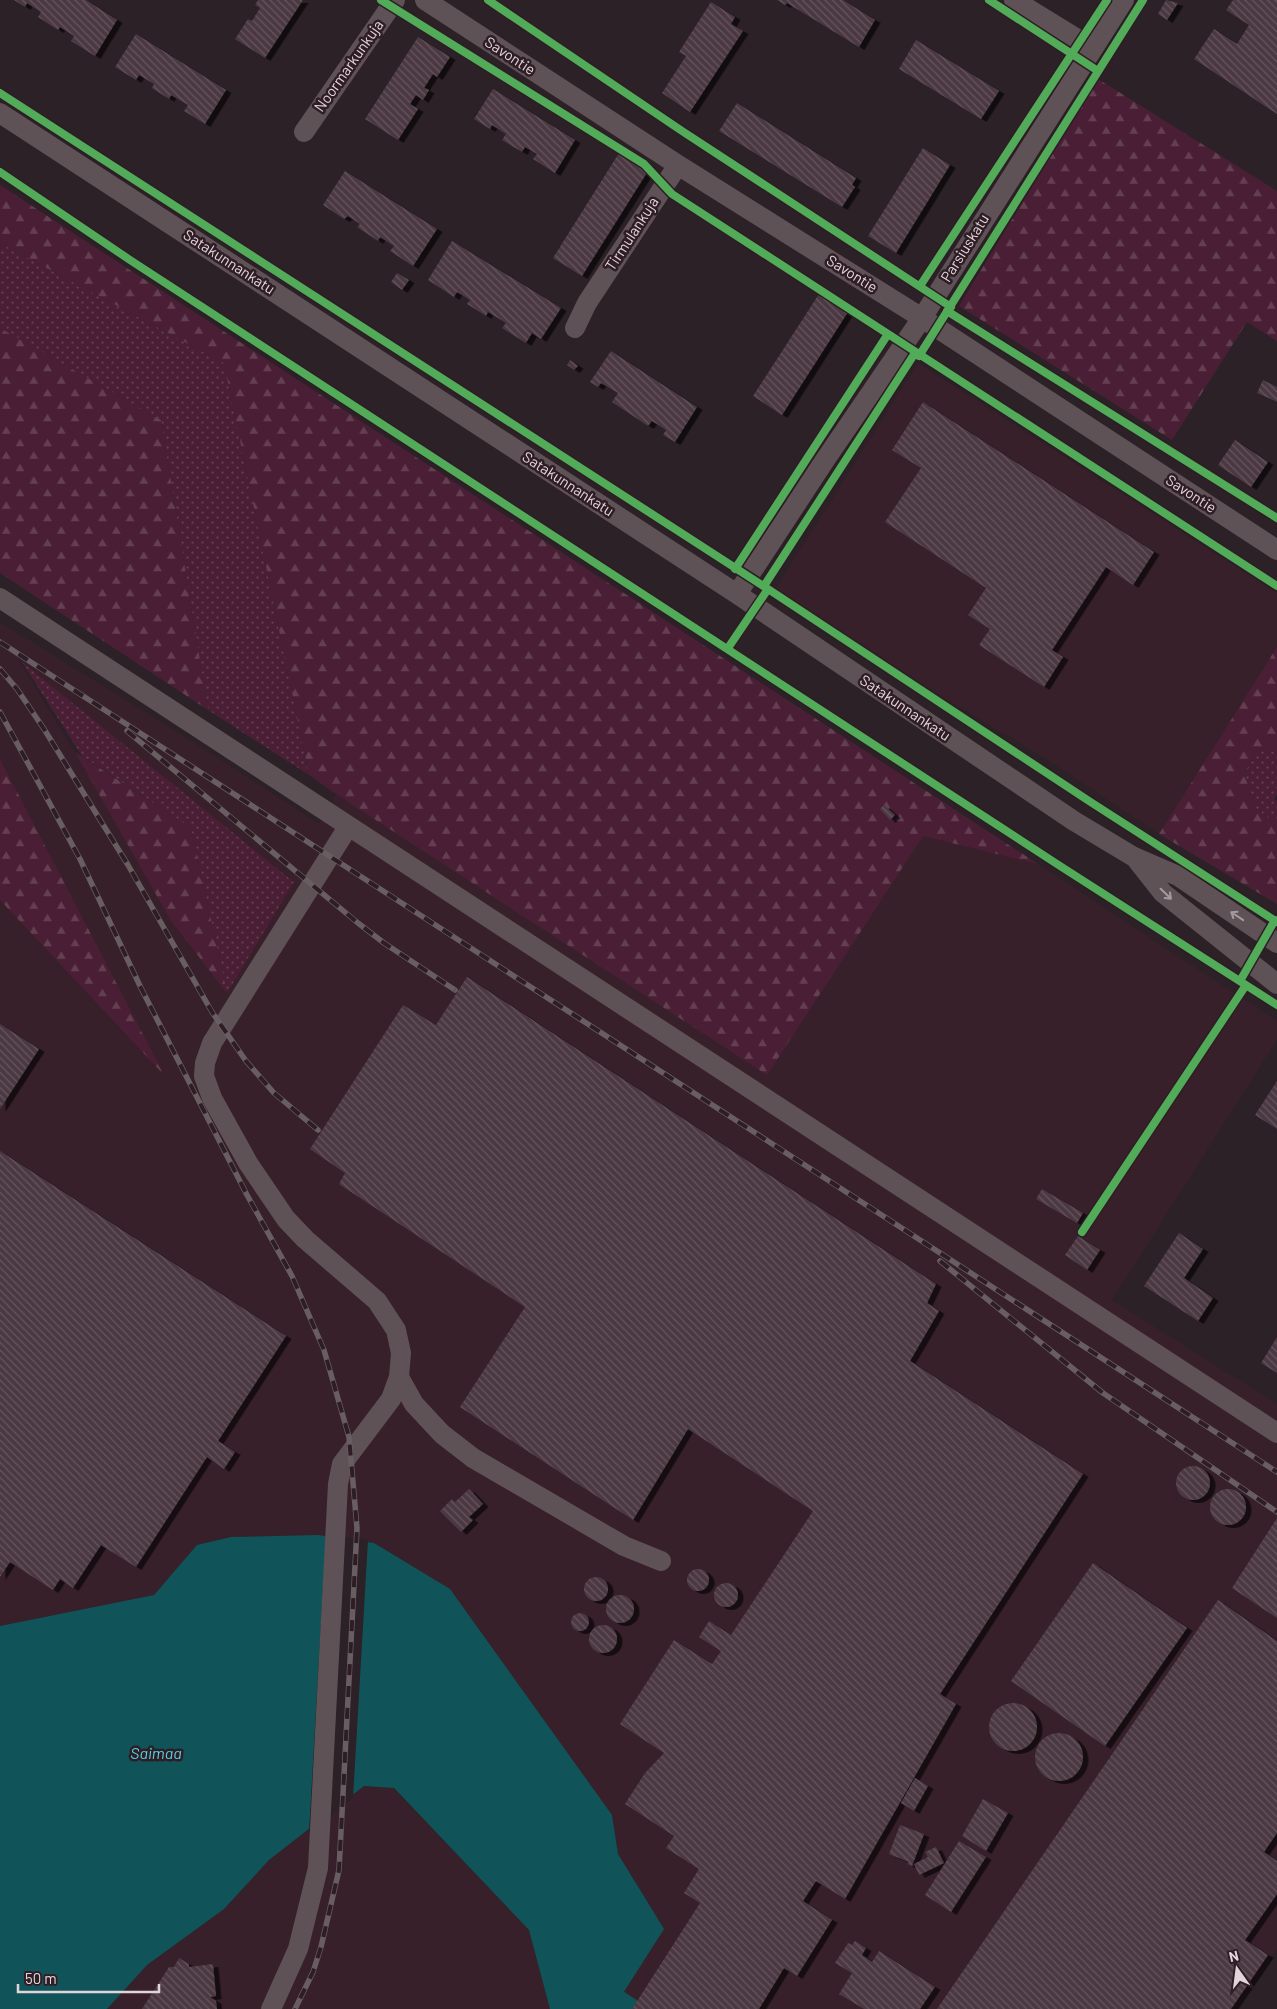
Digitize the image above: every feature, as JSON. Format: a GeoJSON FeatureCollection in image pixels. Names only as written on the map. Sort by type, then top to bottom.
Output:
{"type":"FeatureCollection","features":[{"type":"Feature","properties":{"kind":"street","name":"Noormarkunkuja"},"geometry":{"type":"LineString","coordinates":[[304,132],[395,0]]}},
{"type":"Feature","properties":{"kind":"street","name":"Savontie"},"geometry":{"type":"LineString","coordinates":[[425,0],[678,165],[922,318],[1277,550]]}},
{"type":"Feature","properties":{"kind":"street"},"geometry":{"type":"LineString","coordinates":[[1014,0],[1092,48]]}},
{"type":"Feature","properties":{"kind":"street","name":"Parsiuskatu"},"geometry":{"type":"LineString","coordinates":[[737,594],[824,460],[922,318],[1124,0]]}},
{"type":"Feature","properties":{"kind":"street","name":"Satakunnankatu"},"geometry":{"type":"LineString","coordinates":[[0,113],[737,594],[1066,815],[1134,857],[1178,876],[1277,943]]}},
{"type":"Feature","properties":{"kind":"street","name":"Tirmulankuja"},"geometry":{"type":"LineString","coordinates":[[575,328],[587,304],[678,165]]}},
{"type":"Feature","properties":{"kind":"street"},"geometry":{"type":"LineString","coordinates":[[0,598],[1277,1433]]}},
{"type":"Feature","properties":{"kind":"street"},"geometry":{"type":"LineString","coordinates":[[271,2009],[298,1949],[318,1868],[338,1484],[342,1464],[391,1400],[399,1377],[401,1353],[396,1330],[377,1301],[305,1239],[286,1219],[248,1163],[212,1098],[204,1076],[205,1063],[212,1043],[348,827]]}},
{"type":"Feature","properties":{"kind":"street","name":"Satakunnankatu"},"geometry":{"type":"LineString","coordinates":[[1134,857],[1163,893],[1277,984]]}},
{"type":"Feature","properties":{"kind":"street"},"geometry":{"type":"LineString","coordinates":[[399,1377],[414,1404],[442,1434],[473,1458],[624,1546],[661,1561]]}},
{"type":"Feature","properties":{"kind":"shaded area"},"geometry":{"type":"Polygon","coordinates":[[[918,363],[1277,593],[1277,647],[1159,834],[1051,762],[933,691],[776,588],[918,363]]]}},
{"type":"Feature","properties":{"kind":"shaded area"},"geometry":{"type":"Polygon","coordinates":[[[0,622],[195,743],[319,824],[336,794],[923,836],[1038,864],[1277,1021],[1277,1040],[1112,1300],[1277,1404],[1277,1949],[1238,2009],[613,2009],[663,1929],[618,1854],[612,1815],[318,1535],[231,1537],[197,1545],[154,1595],[0,1626],[0,900],[162,1073],[0,759],[0,622]],[[17,658],[75,752],[171,921],[227,992],[294,882],[17,658]]]}},
{"type":"Feature","properties":{"kind":"shaded area"},"geometry":{"type":"Polygon","coordinates":[[[364,1786],[393,1788],[529,1930],[550,2009],[107,2009],[147,1965],[224,1909],[269,1860],[364,1786]]]}},
{"type":"Feature","properties":{"kind":"green space"},"geometry":{"type":"Polygon","coordinates":[[[1098,79],[1277,191],[1277,341],[1247,322],[1172,440],[959,306],[1098,79]]]}},
{"type":"Feature","properties":{"kind":"green space"},"geometry":{"type":"Polygon","coordinates":[[[0,185],[1038,864],[923,836],[767,1075],[336,794],[309,775],[224,363],[0,243],[0,185]]]}},
{"type":"Feature","properties":{"kind":"green space"},"geometry":{"type":"Polygon","coordinates":[[[0,243],[224,363],[309,775],[208,710],[161,420],[0,328],[0,243]]]}},
{"type":"Feature","properties":{"kind":"green space"},"geometry":{"type":"Polygon","coordinates":[[[0,328],[161,420],[208,710],[0,573],[0,328]]]}},
{"type":"Feature","properties":{"kind":"green space"},"geometry":{"type":"Polygon","coordinates":[[[1277,647],[1277,752],[1258,751],[1244,773],[1256,809],[1277,824],[1277,904],[1159,834],[1277,647]]]}},
{"type":"Feature","properties":{"kind":"green space"},"geometry":{"type":"Polygon","coordinates":[[[22,662],[294,882],[227,993],[191,828],[82,756],[22,662]]]}},
{"type":"Feature","properties":{"kind":"green space"},"geometry":{"type":"Polygon","coordinates":[[[1258,751],[1277,752],[1277,794],[1274,799],[1277,801],[1277,824],[1256,809],[1244,773],[1258,751]]]}},
{"type":"Feature","properties":{"kind":"green space"},"geometry":{"type":"Polygon","coordinates":[[[75,752],[191,828],[227,993],[171,921],[75,752]]]}},
{"type":"Feature","properties":{"kind":"green space"},"geometry":{"type":"Polygon","coordinates":[[[0,759],[164,1075],[0,900],[0,759]]]}},
{"type":"Feature","properties":{"kind":"water","name":"Saimaa"},"geometry":{"type":"Polygon","coordinates":[[[318,1535],[374,1543],[450,1589],[612,1815],[618,1854],[664,1929],[613,2009],[550,2009],[529,1930],[394,1788],[364,1786],[269,1860],[224,1909],[147,1965],[107,2009],[0,2009],[0,1626],[154,1595],[197,1545],[231,1537],[318,1535]]]}},
{"type":"Feature","properties":{"kind":"pier"},"geometry":{"type":"Polygon","coordinates":[[[326,1534],[368,1540],[353,1798],[309,1832],[326,1534]]]}},
{"type":"Feature","properties":{"kind":"building"},"geometry":{"type":"Polygon","coordinates":[[[14,0],[86,0],[117,20],[95,56],[71,41],[74,36],[60,27],[58,30],[38,17],[41,12],[27,3],[25,7],[14,0]]]}},
{"type":"Feature","properties":{"kind":"building"},"geometry":{"type":"Polygon","coordinates":[[[258,0],[303,0],[265,58],[235,39],[248,19],[252,21],[260,8],[255,5],[258,0]]]}},
{"type":"Feature","properties":{"kind":"building"},"geometry":{"type":"Polygon","coordinates":[[[777,0],[843,0],[875,20],[859,47],[787,3],[785,5],[777,0]]]}},
{"type":"Feature","properties":{"kind":"building"},"geometry":{"type":"Polygon","coordinates":[[[1166,0],[1178,3],[1167,20],[1158,14],[1166,0]]]}},
{"type":"Feature","properties":{"kind":"building"},"geometry":{"type":"Polygon","coordinates":[[[1233,0],[1277,0],[1277,114],[1194,59],[1214,29],[1237,44],[1249,25],[1226,10],[1233,0]]]}},
{"type":"Feature","properties":{"kind":"building"},"geometry":{"type":"Polygon","coordinates":[[[711,2],[735,17],[731,24],[743,31],[690,112],[662,93],[686,56],[679,52],[711,2]]]}},
{"type":"Feature","properties":{"kind":"building"},"geometry":{"type":"Polygon","coordinates":[[[136,34],[226,90],[205,124],[184,111],[188,105],[171,95],[169,99],[152,88],[154,84],[139,75],[136,80],[115,67],[136,34]]]}},
{"type":"Feature","properties":{"kind":"building"},"geometry":{"type":"Polygon","coordinates":[[[418,37],[450,57],[437,77],[433,74],[424,88],[429,90],[423,100],[416,95],[410,104],[418,109],[398,140],[365,119],[418,37]]]}},
{"type":"Feature","properties":{"kind":"building"},"geometry":{"type":"Polygon","coordinates":[[[916,40],[999,91],[981,119],[899,69],[916,40]]]}},
{"type":"Feature","properties":{"kind":"building"},"geometry":{"type":"Polygon","coordinates":[[[493,89],[575,140],[555,173],[533,159],[537,154],[525,147],[522,152],[502,140],[506,134],[492,125],[490,129],[474,119],[493,89]]]}},
{"type":"Feature","properties":{"kind":"building"},"geometry":{"type":"Polygon","coordinates":[[[737,103],[856,178],[852,185],[855,187],[842,207],[719,131],[737,103]]]}},
{"type":"Feature","properties":{"kind":"building"},"geometry":{"type":"Polygon","coordinates":[[[923,148],[950,165],[896,253],[868,236],[923,148]]]}},
{"type":"Feature","properties":{"kind":"building"},"geometry":{"type":"Polygon","coordinates":[[[619,153],[648,171],[582,276],[553,258],[619,153]]]}},
{"type":"Feature","properties":{"kind":"building"},"geometry":{"type":"Polygon","coordinates":[[[345,171],[437,229],[413,266],[390,251],[394,246],[380,237],[378,241],[357,227],[360,224],[348,216],[344,219],[323,205],[345,171]]]}},
{"type":"Feature","properties":{"kind":"building"},"geometry":{"type":"Polygon","coordinates":[[[452,241],[561,308],[541,339],[532,333],[526,343],[502,328],[506,323],[488,312],[486,316],[467,304],[470,300],[457,292],[454,297],[428,280],[452,241]]]}},
{"type":"Feature","properties":{"kind":"building"},"geometry":{"type":"Polygon","coordinates":[[[397,273],[409,280],[402,290],[391,282],[397,273]]]}},
{"type":"Feature","properties":{"kind":"building"},"geometry":{"type":"Polygon","coordinates":[[[819,294],[848,312],[782,415],[753,396],[819,294]]]}},
{"type":"Feature","properties":{"kind":"building"},"geometry":{"type":"Polygon","coordinates":[[[611,351],[697,407],[675,442],[663,435],[666,430],[652,421],[648,426],[612,402],[618,393],[601,383],[598,387],[590,382],[611,351]]]}},
{"type":"Feature","properties":{"kind":"building"},"geometry":{"type":"Polygon","coordinates":[[[570,360],[578,366],[574,370],[567,365],[570,360]]]}},
{"type":"Feature","properties":{"kind":"building"},"geometry":{"type":"Polygon","coordinates":[[[1263,380],[1277,387],[1277,402],[1257,393],[1263,380]]]}},
{"type":"Feature","properties":{"kind":"building"},"geometry":{"type":"Polygon","coordinates":[[[923,402],[1154,552],[1133,585],[1106,567],[1052,650],[1063,657],[1044,687],[979,645],[990,629],[968,615],[986,588],[885,522],[921,468],[892,450],[923,402]]]}},
{"type":"Feature","properties":{"kind":"building"},"geometry":{"type":"Polygon","coordinates":[[[1235,440],[1268,462],[1251,487],[1218,465],[1235,440]]]}},
{"type":"Feature","properties":{"kind":"building"},"geometry":{"type":"Polygon","coordinates":[[[884,805],[895,815],[890,820],[880,809],[884,805]]]}},
{"type":"Feature","properties":{"kind":"building"},"geometry":{"type":"Polygon","coordinates":[[[467,977],[936,1284],[927,1303],[939,1311],[910,1361],[1083,1474],[940,1694],[956,1704],[845,1899],[816,1881],[803,1901],[832,1920],[797,1976],[784,1968],[759,2009],[632,2009],[700,1903],[684,1893],[699,1869],[666,1848],[674,1836],[625,1804],[645,1773],[664,1753],[620,1724],[674,1640],[712,1664],[721,1651],[699,1637],[709,1621],[731,1635],[813,1511],[688,1429],[633,1520],[460,1407],[525,1307],[339,1184],[345,1173],[310,1149],[403,1005],[436,1025],[467,977]]]}},
{"type":"Feature","properties":{"kind":"building"},"geometry":{"type":"Polygon","coordinates":[[[0,1024],[39,1049],[0,1109],[0,1024]]]}},
{"type":"Feature","properties":{"kind":"building"},"geometry":{"type":"Polygon","coordinates":[[[1277,1081],[1277,1129],[1255,1115],[1277,1081]]]}},
{"type":"Feature","properties":{"kind":"building"},"geometry":{"type":"Polygon","coordinates":[[[0,1151],[286,1336],[218,1441],[235,1452],[224,1469],[207,1457],[136,1567],[101,1545],[73,1588],[60,1579],[53,1590],[10,1562],[0,1577],[0,1151]]]}},
{"type":"Feature","properties":{"kind":"building"},"geometry":{"type":"Polygon","coordinates":[[[1042,1189],[1083,1213],[1077,1223],[1036,1199],[1042,1189]]]}},
{"type":"Feature","properties":{"kind":"building"},"geometry":{"type":"Polygon","coordinates":[[[1179,1233],[1203,1249],[1184,1278],[1213,1298],[1198,1321],[1144,1286],[1179,1233]]]}},
{"type":"Feature","properties":{"kind":"building"},"geometry":{"type":"Polygon","coordinates":[[[1078,1236],[1100,1250],[1087,1270],[1065,1255],[1078,1236]]]}},
{"type":"Feature","properties":{"kind":"building"},"geometry":{"type":"Polygon","coordinates":[[[1277,1337],[1277,1373],[1261,1363],[1277,1337]]]}},
{"type":"Feature","properties":{"kind":"building"},"geometry":{"type":"Polygon","coordinates":[[[1193,1466],[1205,1471],[1210,1483],[1205,1495],[1193,1500],[1181,1495],[1176,1483],[1181,1471],[1193,1466]]]}},
{"type":"Feature","properties":{"kind":"building"},"geometry":{"type":"Polygon","coordinates":[[[469,1489],[483,1504],[469,1517],[473,1520],[461,1532],[440,1511],[452,1499],[455,1502],[469,1489]]]}},
{"type":"Feature","properties":{"kind":"building"},"geometry":{"type":"Polygon","coordinates":[[[1228,1489],[1240,1495],[1246,1507],[1240,1519],[1228,1525],[1216,1519],[1210,1507],[1216,1495],[1228,1489]]]}},
{"type":"Feature","properties":{"kind":"building"},"geometry":{"type":"Polygon","coordinates":[[[1277,1518],[1277,1618],[1232,1588],[1277,1518]]]}},
{"type":"Feature","properties":{"kind":"building"},"geometry":{"type":"Polygon","coordinates":[[[1093,1563],[1187,1628],[1105,1746],[1011,1681],[1093,1563]]]}},
{"type":"Feature","properties":{"kind":"building"},"geometry":{"type":"Polygon","coordinates":[[[694,1569],[702,1569],[709,1576],[709,1584],[702,1591],[694,1591],[687,1584],[687,1576],[694,1569]]]}},
{"type":"Feature","properties":{"kind":"building"},"geometry":{"type":"Polygon","coordinates":[[[596,1577],[605,1580],[608,1589],[605,1598],[596,1601],[587,1598],[584,1589],[587,1580],[596,1577]]]}},
{"type":"Feature","properties":{"kind":"building"},"geometry":{"type":"Polygon","coordinates":[[[726,1583],[731,1584],[737,1590],[737,1600],[731,1606],[726,1607],[721,1606],[715,1600],[714,1595],[715,1590],[721,1584],[726,1583]]]}},
{"type":"Feature","properties":{"kind":"building"},"geometry":{"type":"Polygon","coordinates":[[[620,1595],[630,1599],[634,1609],[630,1619],[620,1623],[610,1619],[606,1609],[610,1599],[620,1595]]]}},
{"type":"Feature","properties":{"kind":"building"},"geometry":{"type":"Polygon","coordinates":[[[1218,1600],[1277,1641],[1277,1833],[1264,1852],[1277,1861],[1277,1894],[1245,1940],[1268,1955],[1231,2009],[937,2009],[1218,1600]]]}},
{"type":"Feature","properties":{"kind":"building"},"geometry":{"type":"Polygon","coordinates":[[[580,1613],[586,1616],[589,1622],[586,1628],[580,1631],[574,1628],[571,1622],[574,1616],[580,1613]]]}},
{"type":"Feature","properties":{"kind":"building"},"geometry":{"type":"Polygon","coordinates":[[[603,1625],[613,1629],[617,1639],[613,1649],[603,1653],[593,1649],[589,1639],[593,1629],[603,1625]]]}},
{"type":"Feature","properties":{"kind":"building"},"geometry":{"type":"Polygon","coordinates":[[[1013,1703],[1022,1705],[1030,1710],[1035,1718],[1037,1727],[1035,1736],[1030,1744],[1022,1749],[1013,1751],[1004,1749],[996,1744],[991,1736],[989,1727],[991,1718],[996,1710],[1004,1705],[1013,1703]]]}},
{"type":"Feature","properties":{"kind":"building"},"geometry":{"type":"Polygon","coordinates":[[[1059,1733],[1068,1735],[1076,1740],[1081,1748],[1083,1757],[1081,1766],[1076,1774],[1068,1779],[1059,1781],[1050,1779],[1042,1774],[1037,1766],[1035,1757],[1037,1748],[1042,1740],[1050,1735],[1059,1733]]]}},
{"type":"Feature","properties":{"kind":"building"},"geometry":{"type":"Polygon","coordinates":[[[915,1778],[928,1786],[914,1811],[901,1803],[915,1778]]]}},
{"type":"Feature","properties":{"kind":"building"},"geometry":{"type":"Polygon","coordinates":[[[983,1799],[1008,1813],[986,1851],[962,1836],[983,1799]]]}},
{"type":"Feature","properties":{"kind":"building"},"geometry":{"type":"Polygon","coordinates":[[[900,1825],[924,1834],[912,1866],[907,1864],[909,1862],[889,1854],[900,1825]]]}},
{"type":"Feature","properties":{"kind":"building"},"geometry":{"type":"Polygon","coordinates":[[[959,1841],[986,1857],[951,1912],[925,1895],[959,1841]]]}},
{"type":"Feature","properties":{"kind":"building"},"geometry":{"type":"Polygon","coordinates":[[[936,1847],[944,1863],[919,1875],[914,1864],[928,1857],[925,1852],[936,1847]]]}},
{"type":"Feature","properties":{"kind":"building"},"geometry":{"type":"Polygon","coordinates":[[[855,1941],[866,1948],[862,1955],[872,1962],[879,1951],[935,1987],[920,2009],[864,2009],[839,1994],[852,1973],[835,1963],[848,1943],[852,1945],[855,1941]]]}},
{"type":"Feature","properties":{"kind":"building"},"geometry":{"type":"Polygon","coordinates":[[[179,1958],[189,1964],[189,1967],[213,1964],[216,1996],[210,1997],[216,2001],[217,2009],[142,2009],[169,1967],[174,1967],[179,1958]]]}},
{"type":"Feature","properties":{"kind":"waterway"},"geometry":{"type":"LineString","coordinates":[[618,2000],[632,2009]]}},
{"type":"Feature","properties":{"kind":"railway"},"geometry":{"type":"LineString","coordinates":[[0,642],[1277,1472]]}},
{"type":"Feature","properties":{"kind":"railway"},"geometry":{"type":"LineString","coordinates":[[0,669],[17,689],[44,729],[128,865],[212,1012],[246,1061],[274,1093],[318,1130]]}},
{"type":"Feature","properties":{"kind":"railway"},"geometry":{"type":"LineString","coordinates":[[0,712],[80,859],[141,988],[247,1195],[292,1276],[324,1350],[349,1437],[357,1528],[339,1870],[321,1947],[313,1972],[295,2009]]}},
{"type":"Feature","properties":{"kind":"railway"},"geometry":{"type":"LineString","coordinates":[[127,731],[358,923],[384,943],[455,990]]}},
{"type":"Feature","properties":{"kind":"railway"},"geometry":{"type":"LineString","coordinates":[[940,1261],[1103,1393],[1277,1512]]}},
{"type":"Feature","properties":{"kind":"cycle path"},"geometry":{"type":"LineString","coordinates":[[381,0],[644,164],[672,194],[1277,586]]}},
{"type":"Feature","properties":{"kind":"cycle path"},"geometry":{"type":"LineString","coordinates":[[488,0],[682,131],[951,307]]}},
{"type":"Feature","properties":{"kind":"cycle path"},"geometry":{"type":"LineString","coordinates":[[989,0],[1098,71]]}},
{"type":"Feature","properties":{"kind":"cycle path"},"geometry":{"type":"LineString","coordinates":[[920,286],[1107,0]]}},
{"type":"Feature","properties":{"kind":"cycle path"},"geometry":{"type":"LineString","coordinates":[[919,356],[1143,0]]}},
{"type":"Feature","properties":{"kind":"cycle path"},"geometry":{"type":"LineString","coordinates":[[0,93],[768,589],[1089,801],[1277,922]]}},
{"type":"Feature","properties":{"kind":"cycle path"},"geometry":{"type":"LineString","coordinates":[[0,172],[130,260],[1057,864],[1277,1005]]}},
{"type":"Feature","properties":{"kind":"cycle path"},"geometry":{"type":"LineString","coordinates":[[947,311],[1277,518]]}},
{"type":"Feature","properties":{"kind":"cycle path"},"geometry":{"type":"LineString","coordinates":[[735,569],[888,334]]}},
{"type":"Feature","properties":{"kind":"cycle path"},"geometry":{"type":"LineString","coordinates":[[764,586],[915,353]]}},
{"type":"Feature","properties":{"kind":"cycle path"},"geometry":{"type":"LineString","coordinates":[[728,648],[768,589]]}},
{"type":"Feature","properties":{"kind":"cycle path"},"geometry":{"type":"LineString","coordinates":[[1240,981],[1275,920]]}},
{"type":"Feature","properties":{"kind":"cycle path"},"geometry":{"type":"LineString","coordinates":[[1082,1232],[1246,985]]}}]}
